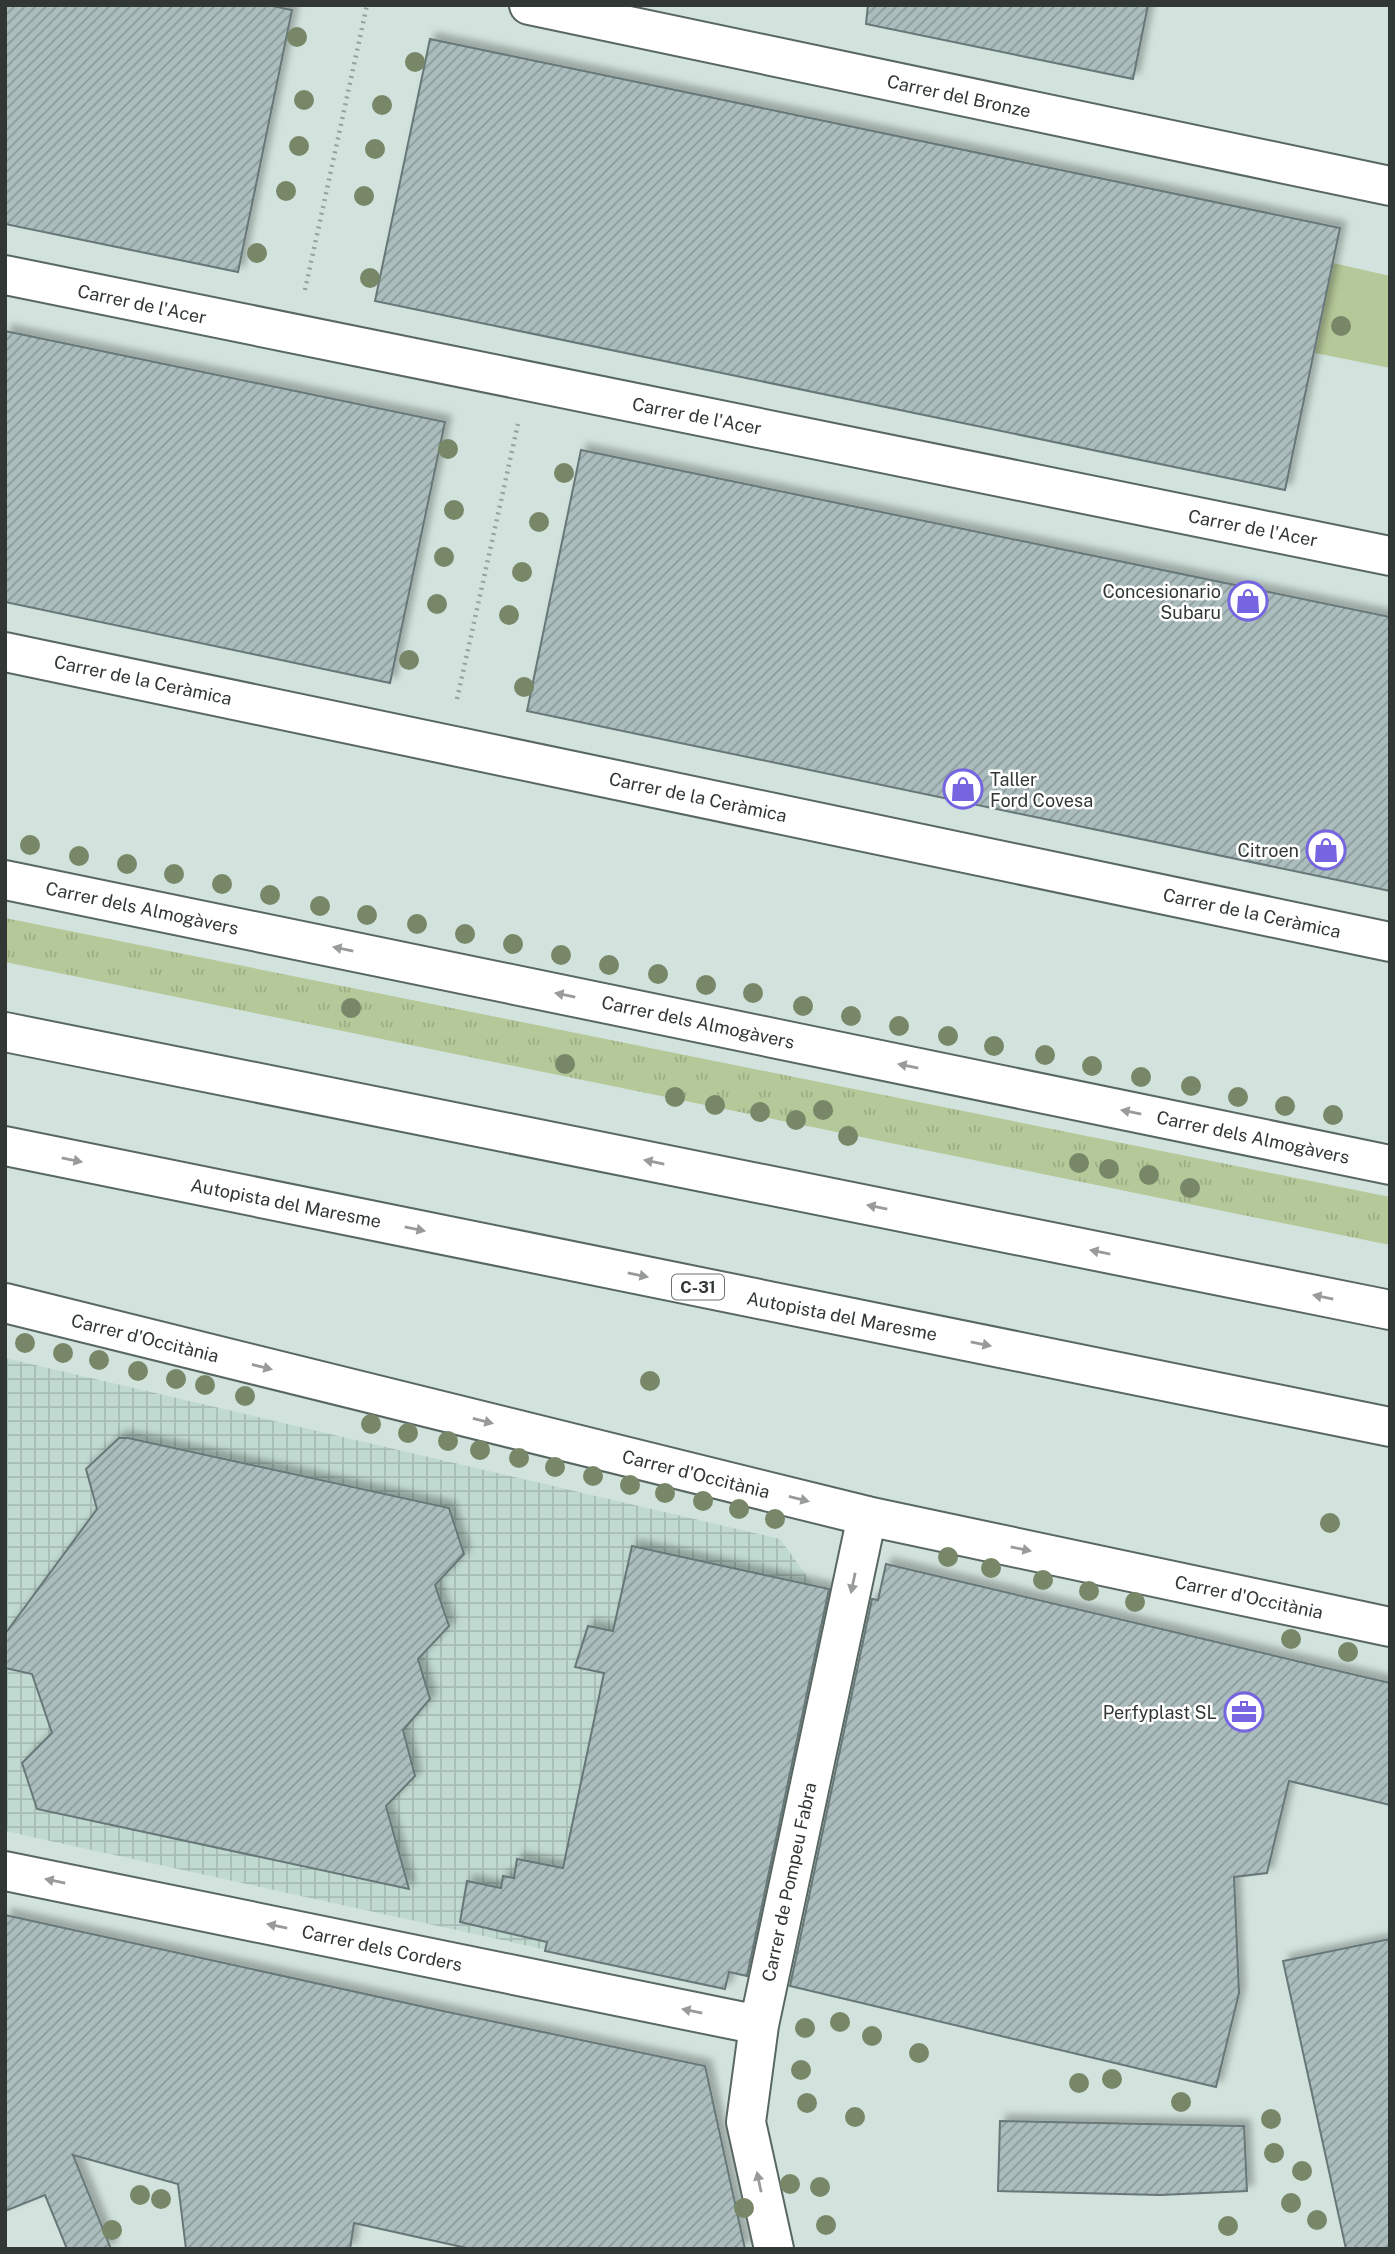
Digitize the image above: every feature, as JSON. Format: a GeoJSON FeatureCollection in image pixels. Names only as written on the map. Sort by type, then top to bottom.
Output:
{"type":"FeatureCollection","features":[{"type":"Feature","properties":{"kind":"main road","name":"Carrer del Bronze"},"geometry":{"type":"LineString","coordinates":[[529,5],[1390,186]]}},
{"type":"Feature","properties":{"kind":"main road","name":"Carrer de l'Acer"},"geometry":{"type":"LineString","coordinates":[[5,275],[1390,556]]}},
{"type":"Feature","properties":{"kind":"main road","name":"Carrer de la Ceràmica"},"geometry":{"type":"LineString","coordinates":[[5,652],[1390,942]]}},
{"type":"Feature","properties":{"kind":"main road","name":"Carrer dels Almogàvers"},"geometry":{"type":"LineString","coordinates":[[5,880],[1390,1166]]}},
{"type":"Feature","properties":{"kind":"main road"},"geometry":{"type":"LineString","coordinates":[[5,1032],[1390,1310]]}},
{"type":"Feature","properties":{"kind":"main road","name":"Autopista del Maresme"},"geometry":{"type":"LineString","coordinates":[[5,1146],[1390,1427]]}},
{"type":"Feature","properties":{"kind":"main road","name":"Carrer d'Occitània"},"geometry":{"type":"LineString","coordinates":[[5,1304],[867,1516],[1390,1627]]}},
{"type":"Feature","properties":{"kind":"main road","name":"Carrer de Pompeu Fabra"},"geometry":{"type":"LineString","coordinates":[[774,2249],[746,2123],[759,2025],[867,1516]]}},
{"type":"Feature","properties":{"kind":"main road","name":"Carrer dels Corders"},"geometry":{"type":"LineString","coordinates":[[5,1871],[759,2025]]}},
{"type":"Feature","properties":{"kind":"path"},"geometry":{"type":"LineString","coordinates":[[295,335],[368,5]]}},
{"type":"Feature","properties":{"kind":"path"},"geometry":{"type":"LineString","coordinates":[[447,744],[527,382]]}},
{"type":"Feature","properties":{"kind":"shaded area"},"geometry":{"type":"Polygon","coordinates":[[[5,1358],[780,1539],[814,1586],[725,1989],[5,1831],[5,1358]]]}},
{"type":"Feature","properties":{"kind":"green space"},"geometry":{"type":"Polygon","coordinates":[[[1333,263],[1390,276],[1390,368],[1315,353],[1333,263]]]}},
{"type":"Feature","properties":{"kind":"green space"},"geometry":{"type":"Polygon","coordinates":[[[5,918],[1390,1197],[1390,1245],[5,962],[5,918]]]}},
{"type":"Feature","properties":{"kind":"building"},"geometry":{"type":"Polygon","coordinates":[[[5,5],[268,5],[292,10],[238,272],[5,224],[5,5]]]}},
{"type":"Feature","properties":{"kind":"building"},"geometry":{"type":"Polygon","coordinates":[[[868,5],[1148,5],[1133,79],[866,24],[868,5]]]}},
{"type":"Feature","properties":{"kind":"building"},"geometry":{"type":"Polygon","coordinates":[[[430,39],[1340,228],[1285,490],[375,301],[430,39]]]}},
{"type":"Feature","properties":{"kind":"building"},"geometry":{"type":"Polygon","coordinates":[[[5,331],[445,422],[390,683],[5,602],[5,331]]]}},
{"type":"Feature","properties":{"kind":"building"},"geometry":{"type":"Polygon","coordinates":[[[581,450],[1390,617],[1390,891],[527,711],[581,450]]]}},
{"type":"Feature","properties":{"kind":"building"},"geometry":{"type":"Polygon","coordinates":[[[119,1438],[449,1508],[464,1554],[435,1585],[449,1626],[418,1659],[430,1699],[403,1730],[415,1776],[386,1806],[409,1889],[37,1809],[22,1763],[52,1733],[32,1674],[5,1668],[5,1634],[97,1509],[86,1469],[119,1438]]]}},
{"type":"Feature","properties":{"kind":"building"},"geometry":{"type":"Polygon","coordinates":[[[632,1546],[829,1589],[747,1976],[729,1972],[725,1989],[545,1951],[547,1942],[460,1922],[467,1881],[501,1888],[503,1876],[514,1878],[517,1859],[563,1868],[604,1673],[575,1667],[588,1626],[613,1631],[632,1546]]]}},
{"type":"Feature","properties":{"kind":"building"},"geometry":{"type":"Polygon","coordinates":[[[886,1564],[1390,1683],[1390,1805],[1289,1781],[1267,1873],[1234,1877],[1239,1993],[1216,2087],[790,1986],[872,1599],[878,1600],[886,1564]]]}},
{"type":"Feature","properties":{"kind":"building"},"geometry":{"type":"Polygon","coordinates":[[[5,1915],[705,2066],[745,2249],[471,2249],[354,2223],[350,2249],[186,2249],[178,2184],[73,2155],[111,2249],[67,2249],[45,2195],[5,2211],[5,1915]]]}},
{"type":"Feature","properties":{"kind":"building"},"geometry":{"type":"Polygon","coordinates":[[[1390,1939],[1390,2249],[1346,2249],[1283,1961],[1390,1939]]]}},
{"type":"Feature","properties":{"kind":"building"},"geometry":{"type":"Polygon","coordinates":[[[1000,2121],[1244,2126],[1247,2191],[1160,2195],[998,2191],[1000,2121]]]}},
{"type":"Feature","properties":{"kind":"place","name":"Concesionario Subaru"},"geometry":{"type":"Point","coordinates":[1248,601]}},
{"type":"Feature","properties":{"kind":"place","name":"Taller Ford Covesa"},"geometry":{"type":"Point","coordinates":[963,789]}},
{"type":"Feature","properties":{"kind":"place","name":"Citroen"},"geometry":{"type":"Point","coordinates":[1326,850]}},
{"type":"Feature","properties":{"kind":"place","name":"Perfyplast SL"},"geometry":{"type":"Point","coordinates":[1244,1712]}}]}
